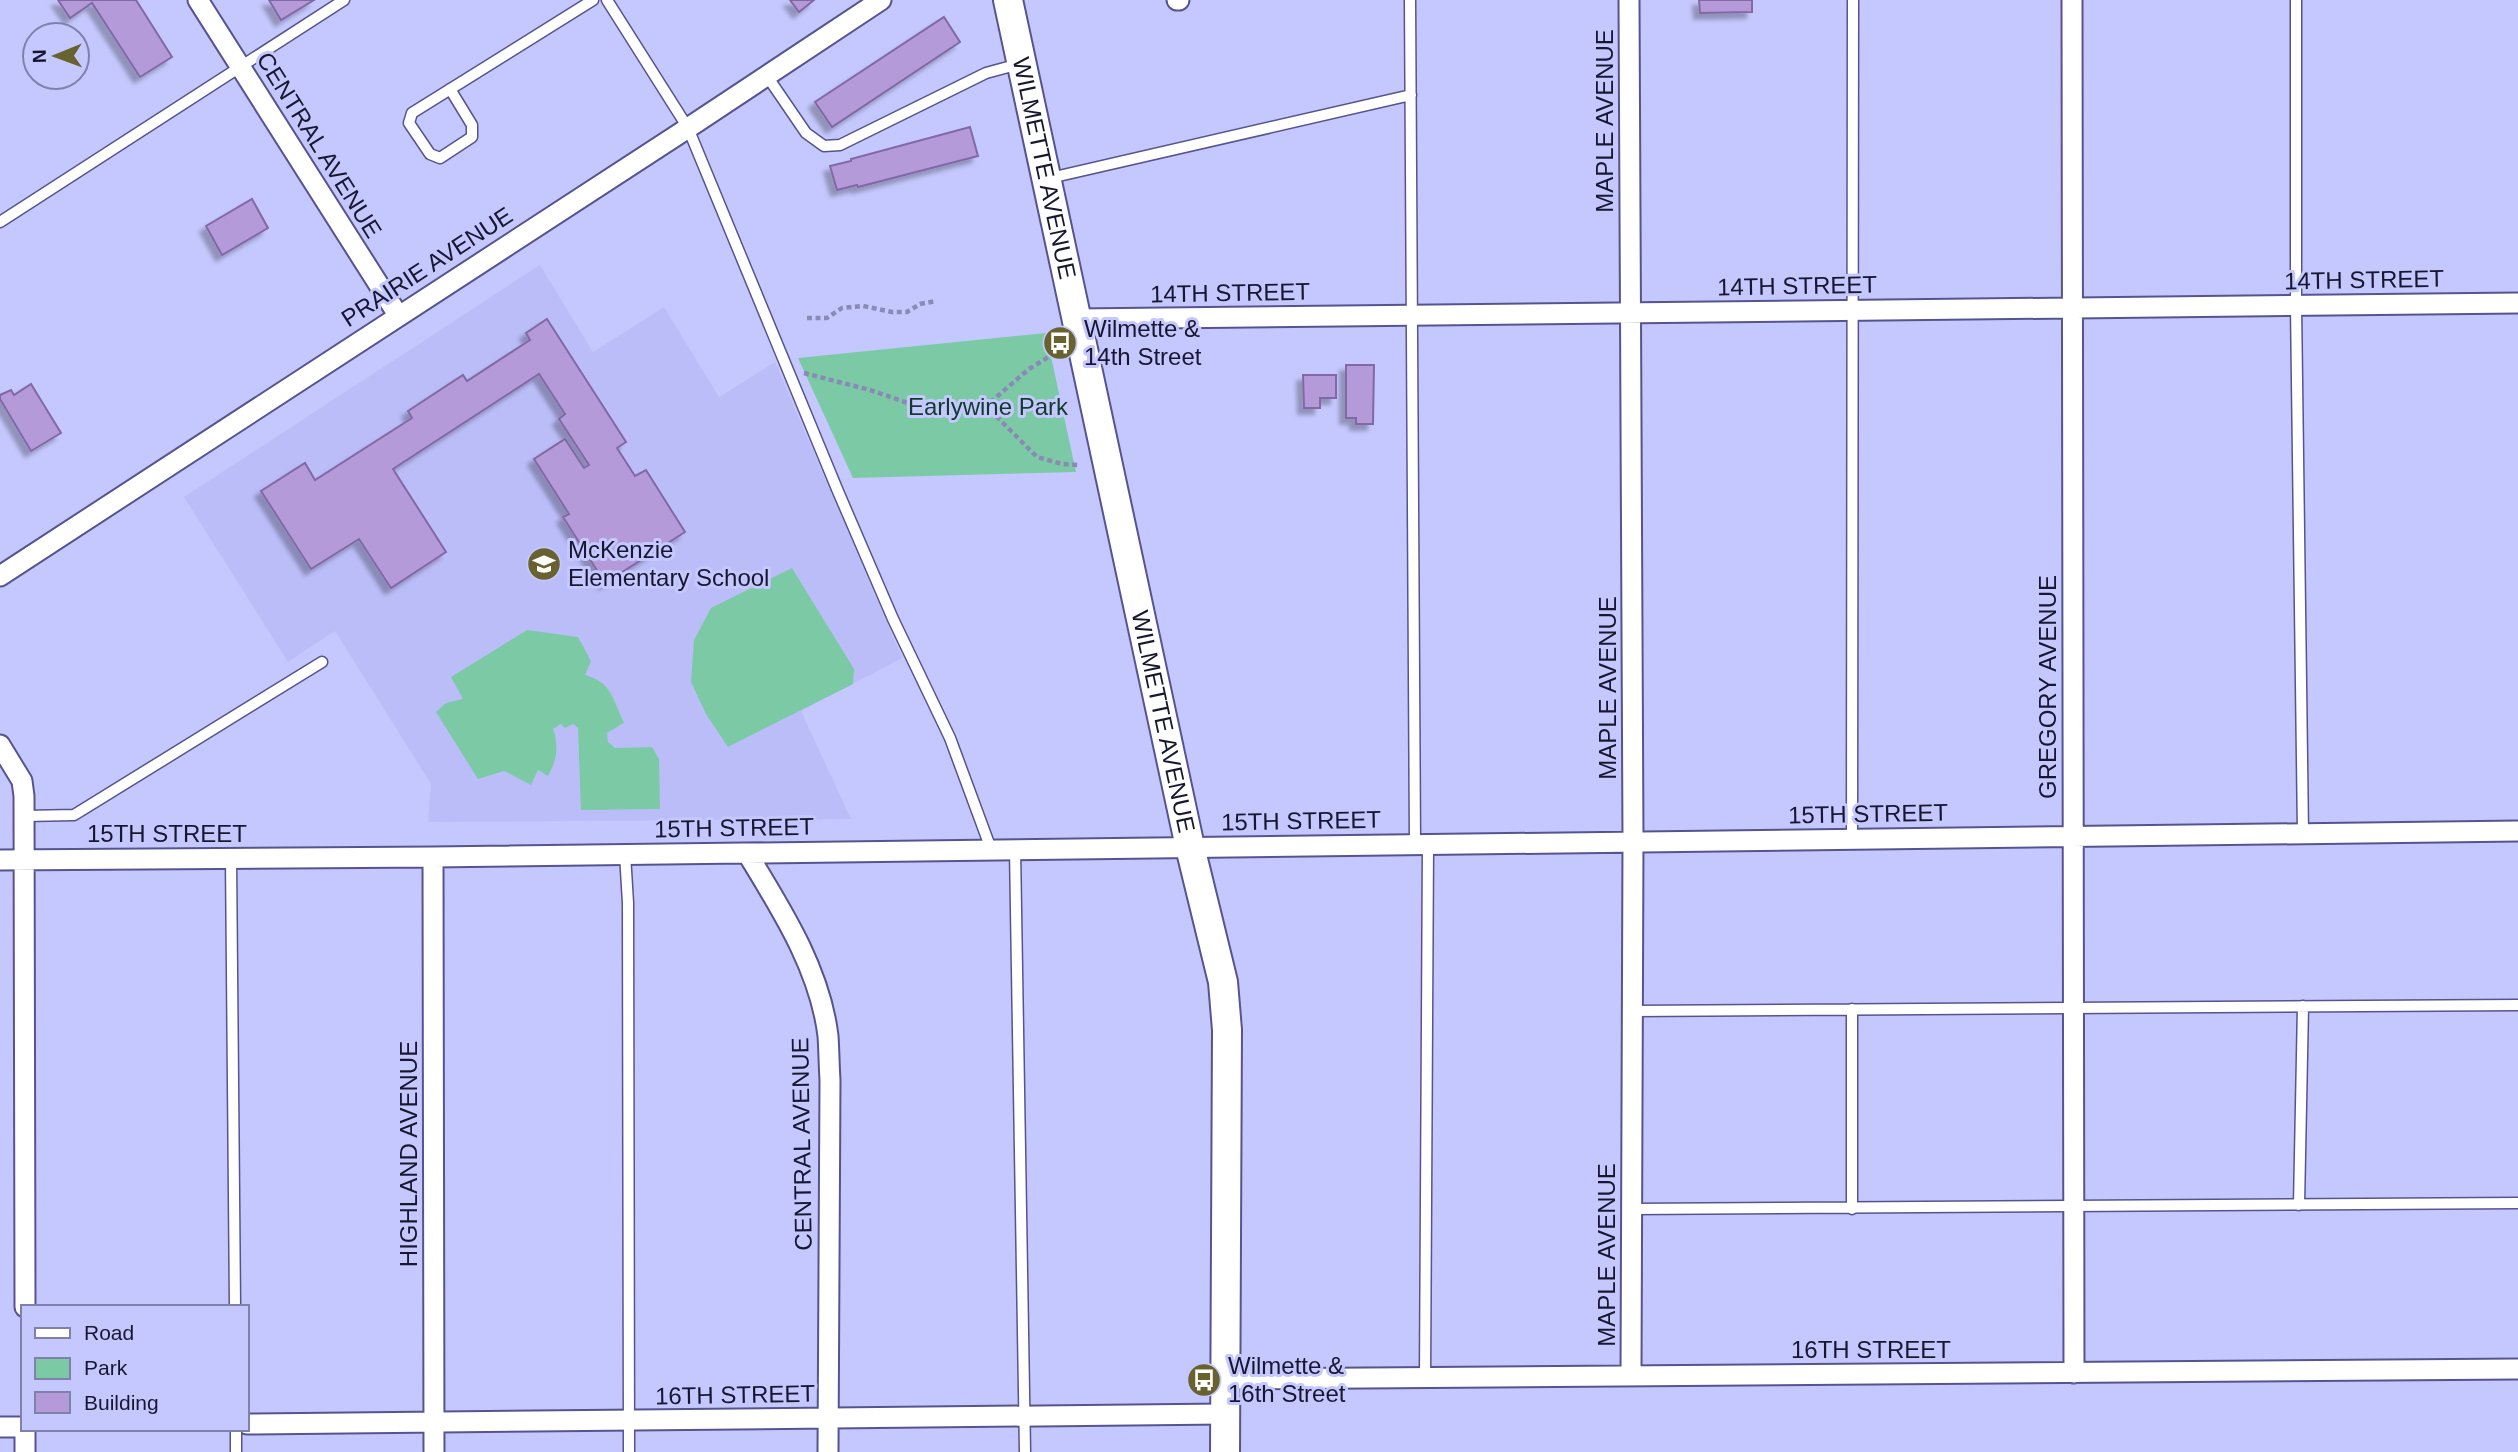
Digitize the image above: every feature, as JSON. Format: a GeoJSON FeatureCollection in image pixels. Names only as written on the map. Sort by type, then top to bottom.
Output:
{"type":"FeatureCollection","features":[{"type":"Feature","properties":{"kind":"street","name":"CENTRAL AVENUE"},"geometry":{"type":"LineString","coordinates":[[198,0],[398,315]]}},
{"type":"Feature","properties":{"kind":"street","name":"PRAIRIE AVENUE"},"geometry":{"type":"LineString","coordinates":[[0,576],[881,0]]}},
{"type":"Feature","properties":{"kind":"street","name":"WILMETTE AVENUE"},"geometry":{"type":"LineString","coordinates":[[1008,0],[1190,847],[1223,982],[1227,1030],[1225,1452]]}},
{"type":"Feature","properties":{"kind":"street","name":"MAPLE AVENUE"},"geometry":{"type":"LineString","coordinates":[[1629,0],[1633,841],[1631,1375]]}},
{"type":"Feature","properties":{"kind":"street","name":"GREGORY AVENUE"},"geometry":{"type":"LineString","coordinates":[[2071,0],[2074,1373]]}},
{"type":"Feature","properties":{"kind":"street","name":"14TH STREET"},"geometry":{"type":"LineString","coordinates":[[1077,319],[2518,303]]}},
{"type":"Feature","properties":{"kind":"street"},"geometry":{"type":"LineString","coordinates":[[0,745],[22,781],[24,816],[25,1305]]}},
{"type":"Feature","properties":{"kind":"street","name":"15TH STREET"},"geometry":{"type":"LineString","coordinates":[[0,860],[2518,831]]}},
{"type":"Feature","properties":{"kind":"street","name":"CENTRAL AVENUE"},"geometry":{"type":"LineString","coordinates":[[747,853],[797,937],[821,1003],[828,1035],[828,1452]]}},
{"type":"Feature","properties":{"kind":"street","name":"HIGHLAND AVENUE"},"geometry":{"type":"LineString","coordinates":[[433,857],[434,1452]]}},
{"type":"Feature","properties":{"kind":"street","name":"16TH STREET"},"geometry":{"type":"LineString","coordinates":[[1224,1378],[2518,1370]]}},
{"type":"Feature","properties":{"kind":"street","name":"16TH STREET"},"geometry":{"type":"LineString","coordinates":[[248,1424],[1224,1414]]}},
{"type":"Feature","properties":{"kind":"street"},"geometry":{"type":"LineString","coordinates":[[0,1427],[21,1428]]}},
{"type":"Feature","properties":{"kind":"street"},"geometry":{"type":"LineString","coordinates":[[24,1431],[25,1452]]}},
{"type":"Feature","properties":{"kind":"lane"},"geometry":{"type":"LineString","coordinates":[[0,222],[344,0]]}},
{"type":"Feature","properties":{"kind":"lane"},"geometry":{"type":"LineString","coordinates":[[450,89],[472,125],[472,137],[440,158],[430,154],[409,123],[412,113],[450,89],[593,0]]}},
{"type":"Feature","properties":{"kind":"lane"},"geometry":{"type":"LineString","coordinates":[[607,0],[688,128],[893,619],[950,738],[990,849]]}},
{"type":"Feature","properties":{"kind":"lane"},"geometry":{"type":"LineString","coordinates":[[1410,0],[1412,315],[1422,844],[1425,1378]]}},
{"type":"Feature","properties":{"kind":"lane"},"geometry":{"type":"LineString","coordinates":[[1852,839],[1853,0]]}},
{"type":"Feature","properties":{"kind":"lane"},"geometry":{"type":"LineString","coordinates":[[2296,0],[2296,305],[2304,834]]}},
{"type":"Feature","properties":{"kind":"lane"},"geometry":{"type":"LineString","coordinates":[[767,76],[806,133],[824,146],[839,145],[986,73],[1021,63]]}},
{"type":"Feature","properties":{"kind":"lane"},"geometry":{"type":"LineString","coordinates":[[1046,179],[1411,95]]}},
{"type":"Feature","properties":{"kind":"lane"},"geometry":{"type":"LineString","coordinates":[[24,816],[74,815],[321,662]]}},
{"type":"Feature","properties":{"kind":"lane"},"geometry":{"type":"LineString","coordinates":[[1015,849],[1025,1452]]}},
{"type":"Feature","properties":{"kind":"lane"},"geometry":{"type":"LineString","coordinates":[[625,854],[628,903],[629,1452]]}},
{"type":"Feature","properties":{"kind":"lane"},"geometry":{"type":"LineString","coordinates":[[231,858],[234,1305]]}},
{"type":"Feature","properties":{"kind":"lane"},"geometry":{"type":"LineString","coordinates":[[1632,1011],[2518,1005]]}},
{"type":"Feature","properties":{"kind":"lane"},"geometry":{"type":"LineString","coordinates":[[2299,1205],[2303,1006]]}},
{"type":"Feature","properties":{"kind":"lane"},"geometry":{"type":"LineString","coordinates":[[1852,1009],[1852,1209]]}},
{"type":"Feature","properties":{"kind":"lane"},"geometry":{"type":"LineString","coordinates":[[1632,1209],[2518,1203]]}},
{"type":"Feature","properties":{"kind":"lane"},"geometry":{"type":"LineString","coordinates":[[236,1431],[236,1452]]}},
{"type":"Feature","properties":{"kind":"path"},"geometry":{"type":"LineString","coordinates":[[807,318],[827,318],[842,308],[863,306],[907,312],[920,304],[936,301]]}},
{"type":"Feature","properties":{"kind":"path"},"geometry":{"type":"LineString","coordinates":[[789,372],[796,370],[870,390],[934,412],[986,406],[1029,369],[1055,353]]}},
{"type":"Feature","properties":{"kind":"path"},"geometry":{"type":"LineString","coordinates":[[986,406],[1037,457],[1062,464],[1079,465]]}},
{"type":"Feature","properties":{"kind":"shaded area","name":"McKenzie Elementary School"},"geometry":{"type":"Polygon","coordinates":[[[540,265],[593,352],[664,307],[719,397],[775,362],[902,658],[801,711],[851,819],[428,822],[431,784],[335,631],[288,662],[184,497],[540,265]]]}},
{"type":"Feature","properties":{"kind":"green space","name":"Earlywine Park"},"geometry":{"type":"Polygon","coordinates":[[[1046,333],[1076,472],[853,478],[798,358],[1046,333]]]}},
{"type":"Feature","properties":{"kind":"green space"},"geometry":{"type":"Polygon","coordinates":[[[792,568],[854,669],[853,684],[728,747],[706,714],[691,682],[694,640],[711,608],[792,568]]]}},
{"type":"Feature","properties":{"kind":"green space"},"geometry":{"type":"Polygon","coordinates":[[[527,630],[578,637],[591,661],[585,675],[606,687],[624,723],[607,733],[608,742],[615,748],[652,747],[659,759],[660,809],[581,810],[578,728],[573,724],[565,728],[561,724],[553,729],[556,753],[548,776],[538,770],[531,785],[504,771],[478,779],[436,712],[446,703],[463,699],[451,677],[527,630]]]}},
{"type":"Feature","properties":{"kind":"building"},"geometry":{"type":"Polygon","coordinates":[[[58,0],[136,0],[172,57],[140,77],[92,3],[70,18],[58,0]]]}},
{"type":"Feature","properties":{"kind":"building"},"geometry":{"type":"Polygon","coordinates":[[[269,0],[314,0],[281,20],[269,0]]]}},
{"type":"Feature","properties":{"kind":"building"},"geometry":{"type":"Polygon","coordinates":[[[790,0],[814,0],[799,12],[790,0]]]}},
{"type":"Feature","properties":{"kind":"building"},"geometry":{"type":"Polygon","coordinates":[[[1699,0],[1752,0],[1752,12],[1700,13],[1699,0]]]}},
{"type":"Feature","properties":{"kind":"building"},"geometry":{"type":"Polygon","coordinates":[[[944,17],[960,42],[832,127],[815,102],[944,17]]]}},
{"type":"Feature","properties":{"kind":"building"},"geometry":{"type":"Polygon","coordinates":[[[970,127],[978,156],[837,190],[830,166],[970,127]]]}},
{"type":"Feature","properties":{"kind":"building"},"geometry":{"type":"Polygon","coordinates":[[[252,199],[268,228],[222,255],[206,226],[252,199]]]}},
{"type":"Feature","properties":{"kind":"building"},"geometry":{"type":"Polygon","coordinates":[[[547,319],[626,442],[617,448],[635,476],[646,470],[685,532],[605,583],[563,517],[569,514],[534,459],[565,439],[584,468],[589,465],[559,419],[565,414],[539,374],[393,469],[446,552],[391,588],[359,539],[311,569],[261,491],[305,463],[315,480],[412,418],[408,411],[463,375],[467,381],[530,340],[526,333],[547,319]]]}},
{"type":"Feature","properties":{"kind":"building"},"geometry":{"type":"Polygon","coordinates":[[[1346,365],[1374,365],[1373,424],[1356,424],[1356,418],[1346,418],[1346,365]]]}},
{"type":"Feature","properties":{"kind":"building"},"geometry":{"type":"Polygon","coordinates":[[[1303,375],[1336,375],[1336,398],[1320,398],[1320,408],[1304,408],[1303,375]]]}},
{"type":"Feature","properties":{"kind":"building"},"geometry":{"type":"Polygon","coordinates":[[[31,384],[61,433],[31,451],[0,395],[11,390],[14,395],[31,384]]]}},
{"type":"Feature","properties":{"kind":"place","name":"Wilmette & 14th Street"},"geometry":{"type":"Point","coordinates":[1060,343]}},
{"type":"Feature","properties":{"kind":"place","name":"McKenzie Elementary School"},"geometry":{"type":"Point","coordinates":[544,564]}},
{"type":"Feature","properties":{"kind":"place","name":"Wilmette & 16th Street"},"geometry":{"type":"Point","coordinates":[1204,1380]}}]}
